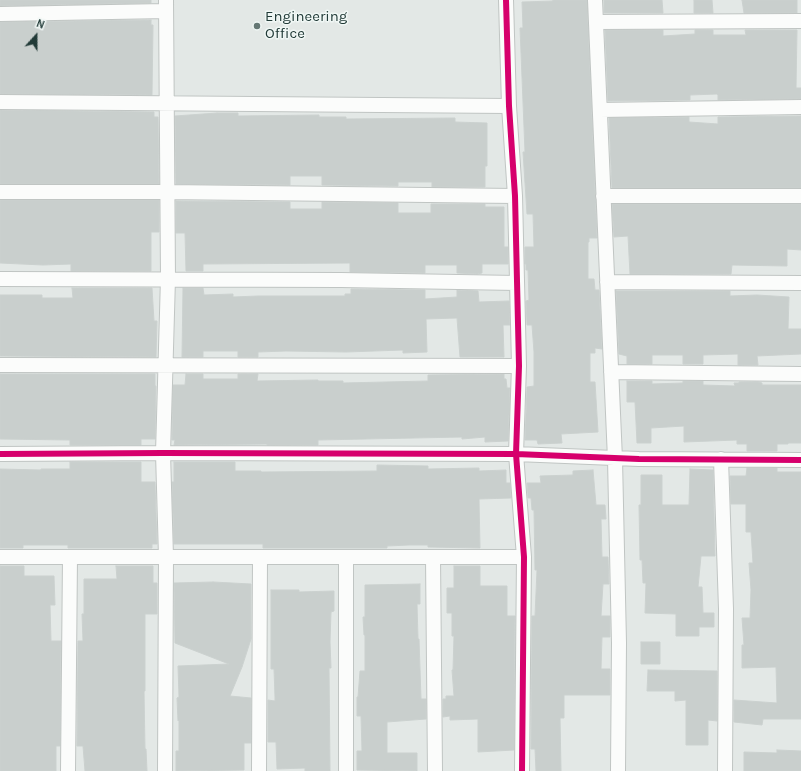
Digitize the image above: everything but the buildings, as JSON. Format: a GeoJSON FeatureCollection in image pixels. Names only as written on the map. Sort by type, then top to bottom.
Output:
{"type":"FeatureCollection","features":[{"type":"Feature","properties":{"kind":"street"},"geometry":{"type":"LineString","coordinates":[[506,0],[509,106],[515,196],[519,366],[516,454],[524,558],[522,771]]}},
{"type":"Feature","properties":{"kind":"street"},"geometry":{"type":"LineString","coordinates":[[595,0],[615,459],[619,643],[618,771]]}},
{"type":"Feature","properties":{"kind":"street"},"geometry":{"type":"LineString","coordinates":[[0,14],[166,6],[166,192],[168,278],[163,453],[166,557],[164,771]]}},
{"type":"Feature","properties":{"kind":"street"},"geometry":{"type":"LineString","coordinates":[[596,22],[801,21]]}},
{"type":"Feature","properties":{"kind":"street"},"geometry":{"type":"LineString","coordinates":[[0,102],[509,106]]}},
{"type":"Feature","properties":{"kind":"street"},"geometry":{"type":"LineString","coordinates":[[600,110],[801,108]]}},
{"type":"Feature","properties":{"kind":"street"},"geometry":{"type":"LineString","coordinates":[[0,192],[166,192],[515,196]]}},
{"type":"Feature","properties":{"kind":"street"},"geometry":{"type":"LineString","coordinates":[[603,196],[801,196]]}},
{"type":"Feature","properties":{"kind":"street"},"geometry":{"type":"LineString","coordinates":[[0,279],[168,278],[517,283]]}},
{"type":"Feature","properties":{"kind":"street"},"geometry":{"type":"LineString","coordinates":[[607,282],[801,283]]}},
{"type":"Feature","properties":{"kind":"street"},"geometry":{"type":"LineString","coordinates":[[0,365],[519,366]]}},
{"type":"Feature","properties":{"kind":"street"},"geometry":{"type":"LineString","coordinates":[[611,372],[801,374]]}},
{"type":"Feature","properties":{"kind":"street"},"geometry":{"type":"LineString","coordinates":[[0,454],[516,454],[615,459],[801,460]]}},
{"type":"Feature","properties":{"kind":"street"},"geometry":{"type":"LineString","coordinates":[[721,459],[726,609],[725,771]]}},
{"type":"Feature","properties":{"kind":"street"},"geometry":{"type":"LineString","coordinates":[[0,557],[524,558]]}},
{"type":"Feature","properties":{"kind":"street"},"geometry":{"type":"LineString","coordinates":[[68,771],[70,557]]}},
{"type":"Feature","properties":{"kind":"street"},"geometry":{"type":"LineString","coordinates":[[259,771],[260,557]]}},
{"type":"Feature","properties":{"kind":"street"},"geometry":{"type":"LineString","coordinates":[[346,557],[346,771]]}},
{"type":"Feature","properties":{"kind":"street"},"geometry":{"type":"LineString","coordinates":[[433,557],[435,771]]}},
{"type":"Feature","properties":{"kind":"cycle path"},"geometry":{"type":"LineString","coordinates":[[506,0],[509,106],[515,196],[519,366],[516,454],[524,557],[522,771]]}},
{"type":"Feature","properties":{"kind":"cycle path"},"geometry":{"type":"LineString","coordinates":[[0,454],[516,454],[639,459],[801,460]]}},
{"type":"Feature","properties":{"kind":"place","name":"Engineering Office"},"geometry":{"type":"Point","coordinates":[257,26]}}]}
